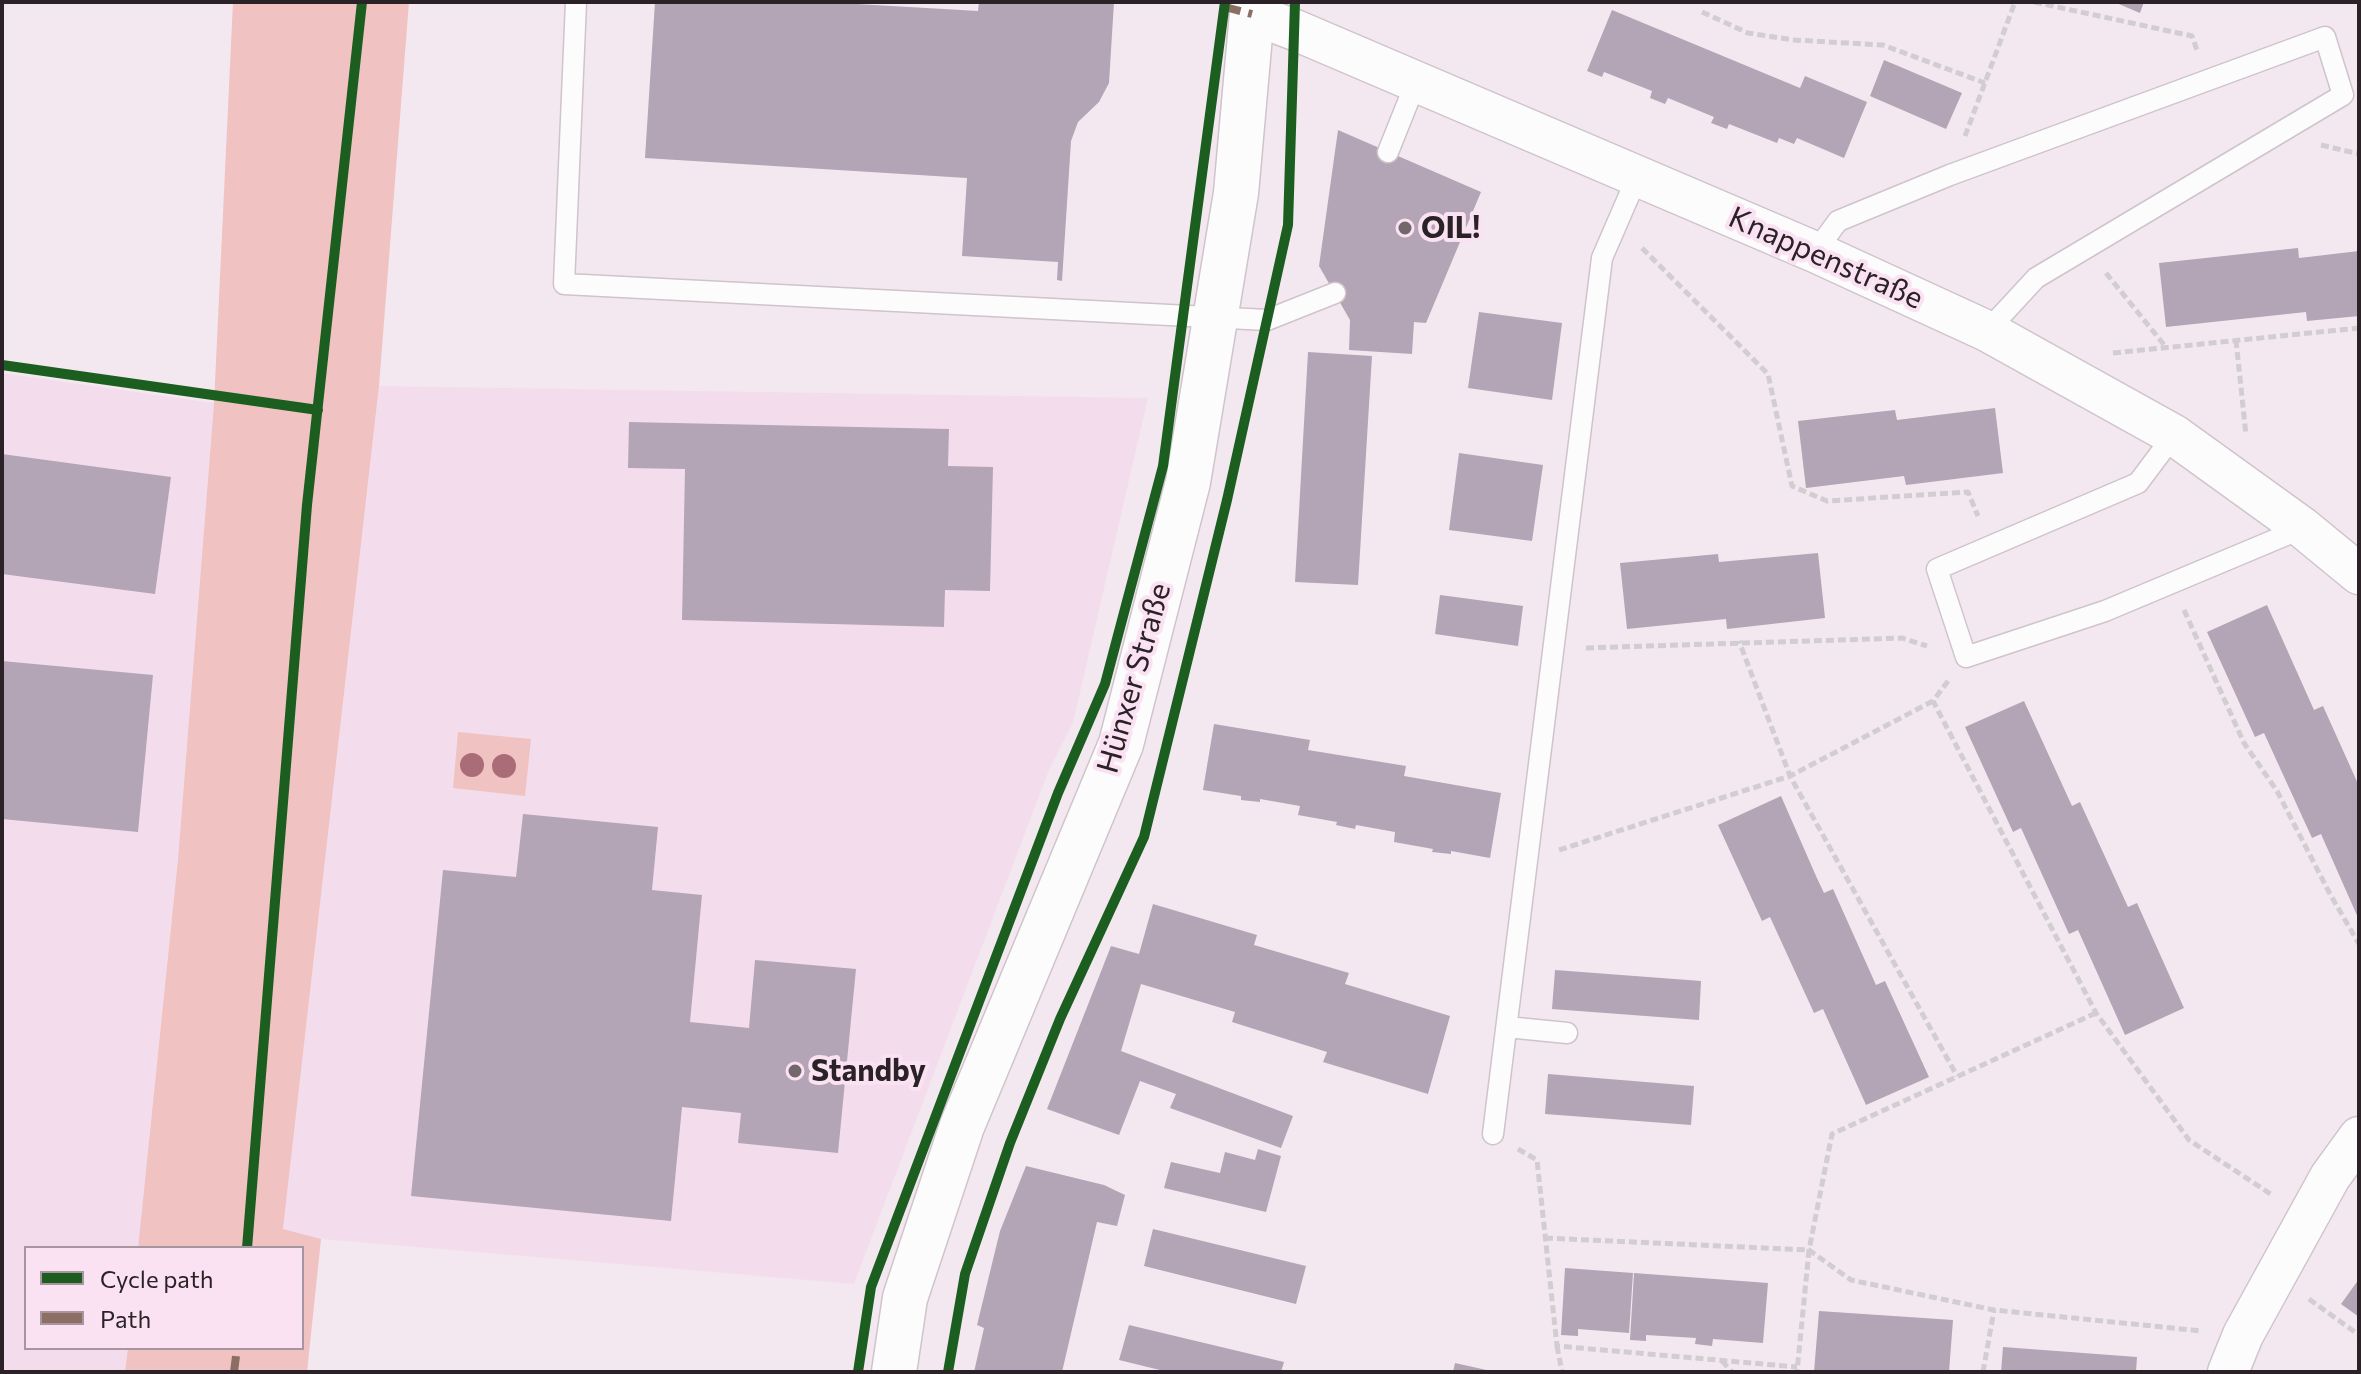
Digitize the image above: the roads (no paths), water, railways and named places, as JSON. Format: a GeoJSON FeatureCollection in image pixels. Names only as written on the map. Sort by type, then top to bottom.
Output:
{"type":"FeatureCollection","features":[{"type":"Feature","properties":{"kind":"main road","name":"Hünxer Straße"},"geometry":{"type":"LineString","coordinates":[[894,1372],[905,1298],[962,1126],[1121,744],[1188,482],[1236,193],[1253,8]]}},
{"type":"Feature","properties":{"kind":"street","name":"Knappenstraße"},"geometry":{"type":"LineString","coordinates":[[1253,8],[1416,82],[1815,252],[1987,331],[2174,435],[2303,528],[2359,574]]}},
{"type":"Feature","properties":{"kind":"street"},"geometry":{"type":"LineString","coordinates":[[2228,1372],[2243,1335],[2307,1218],[2330,1177],[2359,1137]]}},
{"type":"Feature","properties":{"kind":"lane"},"geometry":{"type":"LineString","coordinates":[[576,2],[564,284],[1267,320],[1335,293]]}},
{"type":"Feature","properties":{"kind":"lane"},"geometry":{"type":"LineString","coordinates":[[1815,252],[1838,221],[1950,175],[2325,37],[2343,95],[2036,278],[1987,331]]}},
{"type":"Feature","properties":{"kind":"lane"},"geometry":{"type":"LineString","coordinates":[[1388,152],[1416,82]]}},
{"type":"Feature","properties":{"kind":"lane"},"geometry":{"type":"LineString","coordinates":[[1493,1134],[1602,258],[1638,175]]}},
{"type":"Feature","properties":{"kind":"lane"},"geometry":{"type":"LineString","coordinates":[[2174,435],[2138,483],[1937,569],[1966,657],[2105,611],[2303,528]]}},
{"type":"Feature","properties":{"kind":"lane"},"geometry":{"type":"LineString","coordinates":[[1507,1027],[1567,1033]]}},
{"type":"Feature","properties":{"kind":"place","name":"OIL!"},"geometry":{"type":"Point","coordinates":[1405,228]}},
{"type":"Feature","properties":{"kind":"place","name":"Standby"},"geometry":{"type":"Point","coordinates":[795,1071]}}]}
